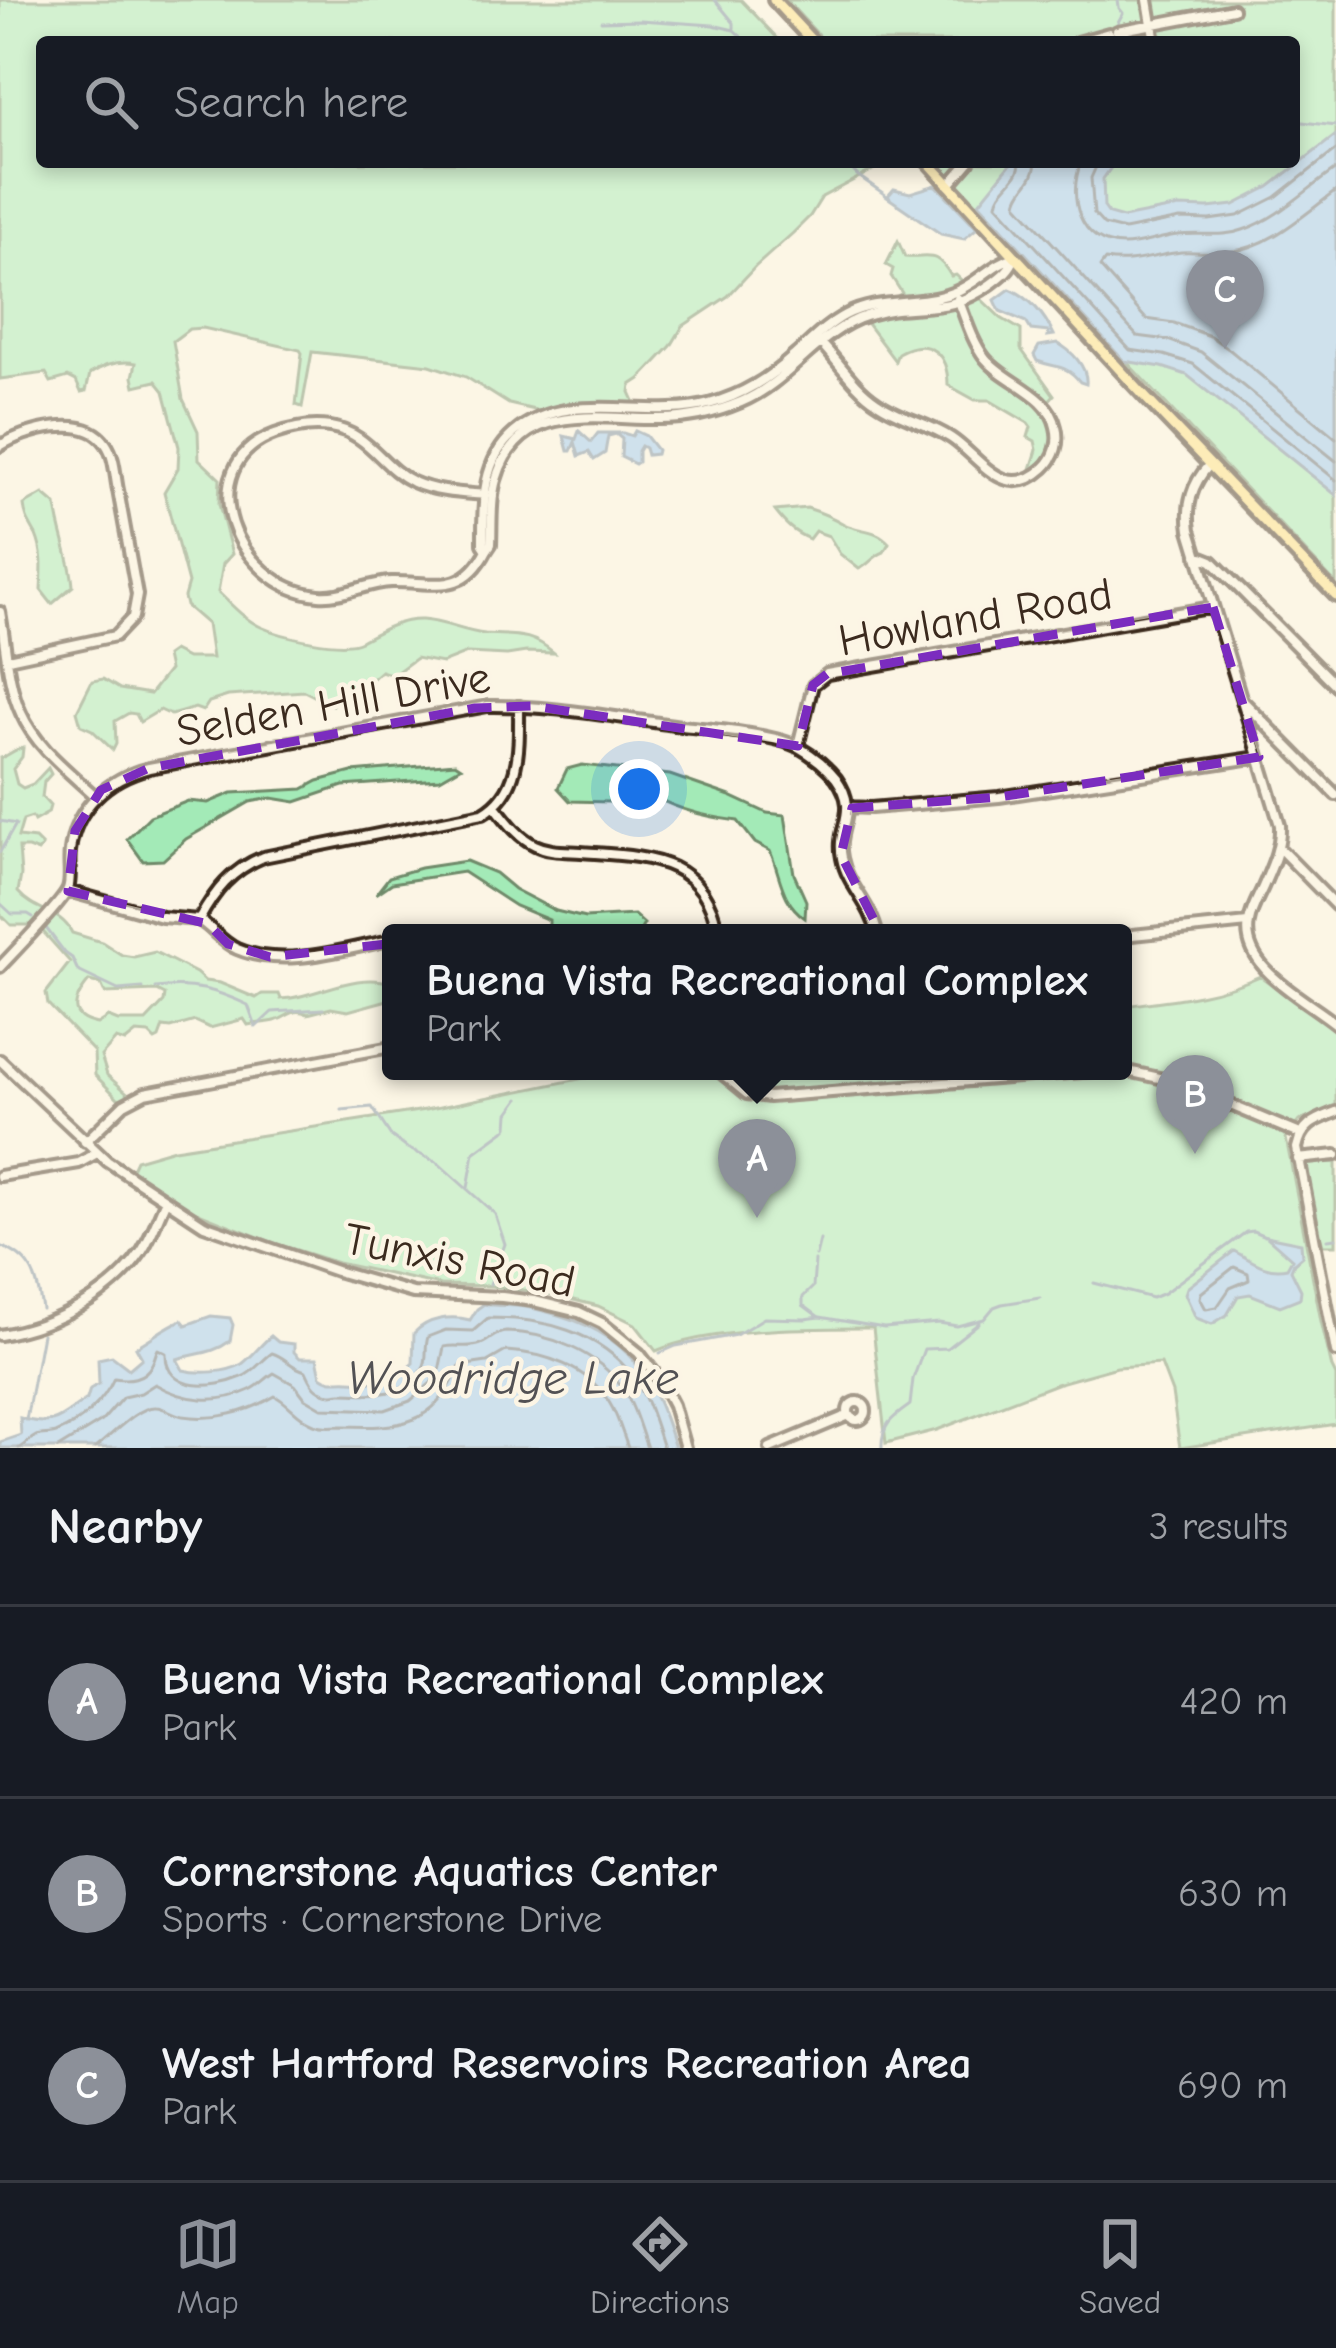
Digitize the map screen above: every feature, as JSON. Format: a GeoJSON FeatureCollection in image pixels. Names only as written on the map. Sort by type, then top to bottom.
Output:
{"type":"FeatureCollection","features":[{"type":"Feature","properties":{"kind":"main road"},"geometry":{"type":"LineString","coordinates":[[774,0],[807,36]]}},
{"type":"Feature","properties":{"kind":"main road"},"geometry":{"type":"LineString","coordinates":[[933,168],[1336,596]]}},
{"type":"Feature","properties":{"kind":"street"},"geometry":{"type":"LineString","coordinates":[[1148,0],[1154,36]]}},
{"type":"Feature","properties":{"kind":"street"},"geometry":{"type":"LineString","coordinates":[[1099,36],[1233,9]]}},
{"type":"Feature","properties":{"kind":"street"},"geometry":{"type":"LineString","coordinates":[[949,185],[964,168]]}},
{"type":"Feature","properties":{"kind":"street"},"geometry":{"type":"LineString","coordinates":[[488,495],[411,481],[363,439],[330,427],[293,428],[257,441],[237,463],[229,488],[229,512],[235,535],[253,563],[295,590],[322,596],[389,582],[423,586],[458,582],[473,571],[491,544],[488,495],[510,449],[541,425],[567,418],[662,419],[717,411],[761,392],[797,366],[844,315],[957,298],[1007,271],[1015,257]]}},
{"type":"Feature","properties":{"kind":"street"},"geometry":{"type":"LineString","coordinates":[[818,340],[872,400],[948,436],[1001,479],[1036,476],[1055,452],[1057,428],[1052,415],[1042,401],[984,357],[957,298]]}},
{"type":"Feature","properties":{"kind":"street"},"geometry":{"type":"LineString","coordinates":[[0,446],[23,434],[60,427],[88,430],[104,441],[112,461],[137,595],[131,620],[115,636],[8,659]]}},
{"type":"Feature","properties":{"kind":"street"},"geometry":{"type":"LineString","coordinates":[[1209,465],[1195,483],[1189,519],[1277,811],[1281,838],[1248,923],[1251,944],[1264,969],[1336,1024]]}},
{"type":"Feature","properties":{"kind":"street"},"geometry":{"type":"LineString","coordinates":[[1197,555],[1228,576],[1336,686]]}},
{"type":"Feature","properties":{"kind":"street","name":"Howland Road"},"geometry":{"type":"LineString","coordinates":[[798,746],[812,685],[827,674],[1214,607]]}},
{"type":"Feature","properties":{"kind":"street"},"geometry":{"type":"LineString","coordinates":[[0,612],[19,708],[29,728],[50,755],[95,796],[73,836],[68,891],[0,968]]}},
{"type":"Feature","properties":{"kind":"street"},"geometry":{"type":"LineString","coordinates":[[1242,700],[1336,795]]}},
{"type":"Feature","properties":{"kind":"street"},"geometry":{"type":"LineString","coordinates":[[199,920],[224,881],[263,856],[466,819],[495,806],[516,770],[519,706]]}},
{"type":"Feature","properties":{"kind":"street","name":"Selden Hill Drive"},"geometry":{"type":"LineString","coordinates":[[95,796],[118,779],[149,768],[475,708],[519,706],[739,733],[798,746]]}},
{"type":"Feature","properties":{"kind":"street"},"geometry":{"type":"LineString","coordinates":[[798,746],[833,775],[842,789],[848,807],[841,855],[875,924]]}},
{"type":"Feature","properties":{"kind":"street"},"geometry":{"type":"LineString","coordinates":[[848,807],[999,797],[1259,757]]}},
{"type":"Feature","properties":{"kind":"street"},"geometry":{"type":"LineString","coordinates":[[495,806],[524,838],[542,848],[642,856],[681,870],[708,899],[715,924]]}},
{"type":"Feature","properties":{"kind":"street"},"geometry":{"type":"LineString","coordinates":[[1279,848],[1336,906]]}},
{"type":"Feature","properties":{"kind":"street"},"geometry":{"type":"LineString","coordinates":[[68,891],[162,917],[199,920],[228,944],[264,956],[297,957],[382,942]]}},
{"type":"Feature","properties":{"kind":"street"},"geometry":{"type":"LineString","coordinates":[[1132,935],[1248,923]]}},
{"type":"Feature","properties":{"kind":"street"},"geometry":{"type":"LineString","coordinates":[[85,1142],[124,1104],[145,1093],[382,1049]]}},
{"type":"Feature","properties":{"kind":"street","name":"Tunxis Road"},"geometry":{"type":"LineString","coordinates":[[0,1060],[97,1153],[220,1232],[426,1295],[534,1301],[592,1318],[627,1341],[651,1367],[673,1405],[685,1448]]}},
{"type":"Feature","properties":{"kind":"street"},"geometry":{"type":"LineString","coordinates":[[1132,1072],[1172,1081],[1300,1134]]}},
{"type":"Feature","properties":{"kind":"street"},"geometry":{"type":"LineString","coordinates":[[730,1080],[746,1094],[769,1097],[982,1080]]}},
{"type":"Feature","properties":{"kind":"street"},"geometry":{"type":"LineString","coordinates":[[1336,1112],[1305,1126],[1298,1160],[1336,1352]]}},
{"type":"Feature","properties":{"kind":"street"},"geometry":{"type":"LineString","coordinates":[[0,1176],[79,1163],[97,1153]]}},
{"type":"Feature","properties":{"kind":"street"},"geometry":{"type":"LineString","coordinates":[[1298,1160],[1336,1155]]}},
{"type":"Feature","properties":{"kind":"street"},"geometry":{"type":"LineString","coordinates":[[0,1335],[63,1316],[118,1278],[140,1253],[166,1200]]}},
{"type":"Feature","properties":{"kind":"street"},"geometry":{"type":"LineString","coordinates":[[770,1448],[849,1415]]}},
{"type":"Feature","properties":{"kind":"highlighted area"},"geometry":{"type":"Polygon","coordinates":[[[1213,607],[1259,757],[999,797],[852,808],[841,855],[874,920],[880,962],[725,980],[504,1027],[488,967],[448,937],[270,957],[228,944],[208,924],[68,891],[75,831],[101,790],[149,768],[475,708],[533,706],[798,746],[813,685],[827,674],[1213,607]]]}},
{"type":"Feature","properties":{"kind":"green space"},"geometry":{"type":"Polygon","coordinates":[[[0,0],[741,0],[775,36],[36,36],[36,168],[877,168],[822,197],[810,216],[728,296],[683,326],[671,346],[631,385],[635,403],[566,403],[539,411],[509,404],[466,377],[430,365],[312,352],[302,407],[296,405],[300,350],[203,328],[189,329],[173,341],[183,399],[198,431],[199,459],[220,479],[219,504],[232,554],[223,564],[218,592],[244,616],[270,631],[296,638],[352,644],[398,624],[422,620],[477,633],[530,638],[554,653],[467,653],[442,663],[416,658],[393,675],[381,671],[365,685],[338,696],[332,705],[304,691],[228,696],[209,702],[203,711],[195,708],[171,715],[160,710],[140,722],[136,714],[129,713],[115,721],[113,750],[81,725],[77,711],[92,681],[103,679],[120,689],[150,694],[169,670],[166,656],[173,651],[187,658],[212,658],[207,624],[186,606],[188,583],[164,492],[178,468],[179,447],[164,391],[156,381],[135,386],[136,363],[130,362],[90,374],[86,391],[81,392],[76,381],[68,377],[51,382],[46,373],[0,379],[0,0]]]}},
{"type":"Feature","properties":{"kind":"green space"},"geometry":{"type":"Polygon","coordinates":[[[786,0],[1336,0],[1336,584],[944,168],[1300,168],[1300,36],[819,36],[786,0]]]}},
{"type":"Feature","properties":{"kind":"green space"},"geometry":{"type":"Polygon","coordinates":[[[898,241],[905,257],[936,259],[1001,318],[1021,330],[1021,349],[1054,395],[1045,405],[1052,415],[1055,452],[1036,476],[1031,469],[1037,450],[1028,437],[1028,423],[989,400],[975,400],[948,385],[945,365],[927,347],[909,348],[898,353],[895,361],[862,317],[897,310],[896,297],[902,293],[891,276],[893,269],[886,265],[898,241]]]}},
{"type":"Feature","properties":{"kind":"green space"},"geometry":{"type":"Polygon","coordinates":[[[43,494],[56,505],[73,586],[52,604],[41,590],[40,549],[24,505],[43,494]]]}},
{"type":"Feature","properties":{"kind":"green space"},"geometry":{"type":"Polygon","coordinates":[[[807,508],[889,543],[859,569],[840,554],[829,536],[815,531],[809,539],[775,511],[807,508]]]}},
{"type":"Feature","properties":{"kind":"green space"},"geometry":{"type":"Polygon","coordinates":[[[23,748],[13,769],[23,788],[48,768],[51,774],[44,782],[42,797],[50,806],[48,813],[34,821],[32,817],[23,820],[18,837],[35,839],[42,846],[38,852],[19,848],[18,892],[61,919],[72,933],[102,942],[122,955],[155,952],[205,981],[256,998],[279,994],[281,999],[291,998],[341,984],[379,980],[382,1002],[348,1011],[294,1012],[248,1025],[244,1019],[210,1028],[195,1021],[163,1027],[155,1040],[136,1033],[125,1042],[116,1039],[101,1056],[107,1075],[133,1098],[124,1104],[95,1075],[94,1052],[48,1004],[46,993],[70,962],[37,925],[11,925],[0,914],[0,758],[23,748]],[[89,981],[79,995],[77,1013],[97,1024],[108,1017],[146,1021],[165,995],[157,991],[105,993],[101,984],[89,981]]]}},
{"type":"Feature","properties":{"kind":"green space"},"geometry":{"type":"Polygon","coordinates":[[[455,763],[461,767],[440,779],[343,786],[296,802],[272,798],[250,802],[186,839],[163,860],[143,861],[127,839],[150,816],[188,801],[208,803],[232,793],[303,789],[352,772],[455,763]]]}},
{"type":"Feature","properties":{"kind":"green space"},"geometry":{"type":"Polygon","coordinates":[[[582,765],[670,775],[767,813],[785,815],[794,874],[806,901],[805,918],[786,896],[770,851],[755,843],[738,821],[690,811],[645,791],[610,802],[570,801],[558,788],[567,769],[582,765]]]}},
{"type":"Feature","properties":{"kind":"green space"},"geometry":{"type":"Polygon","coordinates":[[[466,861],[556,911],[585,918],[634,915],[644,924],[549,924],[463,872],[392,883],[376,894],[389,877],[466,861]]]}},
{"type":"Feature","properties":{"kind":"green space"},"geometry":{"type":"Polygon","coordinates":[[[1260,976],[1336,1032],[1336,1107],[1299,1121],[1286,1138],[1336,1376],[1336,1424],[1180,1448],[1172,1393],[1161,1364],[1117,1367],[1056,1384],[937,1430],[886,1443],[873,1328],[733,1333],[656,1351],[635,1324],[598,1306],[546,1293],[440,1285],[338,1263],[176,1204],[130,1173],[136,1160],[174,1149],[425,1110],[574,1080],[1132,1080],[1132,1005],[1260,976]]]}},
{"type":"Feature","properties":{"kind":"green space"},"geometry":{"type":"Polygon","coordinates":[[[1336,1162],[1336,1245],[1323,1245],[1307,1163],[1336,1162]]]}},
{"type":"Feature","properties":{"kind":"water"},"geometry":{"type":"Polygon","coordinates":[[[1336,135],[1336,495],[1187,375],[1124,361],[979,203],[1007,168],[1111,168],[1103,179],[1104,207],[1109,214],[1123,218],[1179,207],[1234,205],[1300,168],[1300,163],[1336,135]]]}},
{"type":"Feature","properties":{"kind":"water"},"geometry":{"type":"Polygon","coordinates":[[[936,185],[975,226],[964,239],[941,234],[887,197],[894,189],[910,193],[936,185]]]}},
{"type":"Feature","properties":{"kind":"water"},"geometry":{"type":"Polygon","coordinates":[[[1010,289],[1036,308],[1054,335],[1031,330],[1026,322],[1000,311],[995,300],[1010,289]]]}},
{"type":"Feature","properties":{"kind":"water"},"geometry":{"type":"Polygon","coordinates":[[[1057,343],[1078,360],[1086,384],[1065,369],[1037,361],[1034,355],[1039,346],[1057,343]]]}},
{"type":"Feature","properties":{"kind":"water"},"geometry":{"type":"Polygon","coordinates":[[[579,431],[591,442],[598,433],[623,433],[632,436],[635,431],[646,436],[656,454],[647,455],[641,446],[635,464],[621,457],[622,439],[616,434],[608,436],[605,453],[594,460],[589,452],[579,456],[575,442],[568,451],[564,436],[576,439],[579,431]]]}},
{"type":"Feature","properties":{"kind":"water"},"geometry":{"type":"Polygon","coordinates":[[[1266,1236],[1301,1243],[1302,1256],[1291,1270],[1300,1298],[1280,1306],[1250,1294],[1238,1296],[1227,1315],[1212,1324],[1196,1318],[1185,1294],[1187,1288],[1234,1251],[1266,1267],[1287,1268],[1292,1259],[1266,1236]]]}},
{"type":"Feature","properties":{"kind":"water","name":"Woodridge Lake"},"geometry":{"type":"Polygon","coordinates":[[[484,1304],[562,1316],[609,1338],[641,1371],[675,1448],[0,1448],[0,1442],[21,1435],[20,1418],[49,1422],[87,1399],[90,1389],[99,1384],[98,1359],[112,1356],[129,1369],[142,1358],[136,1347],[182,1320],[186,1325],[211,1316],[230,1318],[233,1325],[230,1341],[224,1345],[177,1359],[183,1370],[213,1372],[236,1367],[271,1336],[294,1344],[300,1358],[317,1358],[321,1376],[328,1380],[375,1381],[398,1375],[413,1363],[414,1333],[420,1328],[440,1319],[470,1320],[484,1304]]]}},
{"type":"Feature","properties":{"kind":"waterway"},"geometry":{"type":"LineString","coordinates":[[715,0],[734,28]]}},
{"type":"Feature","properties":{"kind":"waterway"},"geometry":{"type":"LineString","coordinates":[[1110,36],[1123,13],[1118,0]]}},
{"type":"Feature","properties":{"kind":"waterway"},"geometry":{"type":"LineString","coordinates":[[601,21],[713,25],[740,36]]}},
{"type":"Feature","properties":{"kind":"waterway"},"geometry":{"type":"LineString","coordinates":[[1300,122],[1336,126]]}},
{"type":"Feature","properties":{"kind":"waterway"},"geometry":{"type":"LineString","coordinates":[[851,168],[890,198]]}},
{"type":"Feature","properties":{"kind":"waterway"},"geometry":{"type":"LineString","coordinates":[[0,821],[16,824],[0,852]]}},
{"type":"Feature","properties":{"kind":"waterway"},"geometry":{"type":"LineString","coordinates":[[0,903],[12,914],[33,917]]}},
{"type":"Feature","properties":{"kind":"waterway"},"geometry":{"type":"LineString","coordinates":[[46,928],[78,971],[118,990],[143,988]]}},
{"type":"Feature","properties":{"kind":"waterway"},"geometry":{"type":"LineString","coordinates":[[156,988],[192,987],[225,995],[248,1005],[256,1027],[272,1012],[323,1009]]}},
{"type":"Feature","properties":{"kind":"waterway"},"geometry":{"type":"LineString","coordinates":[[468,1188],[474,1153],[508,1127],[509,1113],[519,1099]]}},
{"type":"Feature","properties":{"kind":"waterway"},"geometry":{"type":"LineString","coordinates":[[342,1110],[372,1107],[391,1136],[438,1163],[495,1214],[505,1244],[490,1284]]}},
{"type":"Feature","properties":{"kind":"waterway"},"geometry":{"type":"LineString","coordinates":[[1094,1283],[1152,1298],[1246,1232],[1265,1236]]}},
{"type":"Feature","properties":{"kind":"waterway"},"geometry":{"type":"LineString","coordinates":[[1328,1239],[1336,1238]]}},
{"type":"Feature","properties":{"kind":"waterway"},"geometry":{"type":"LineString","coordinates":[[816,1256],[820,1240]]}},
{"type":"Feature","properties":{"kind":"waterway"},"geometry":{"type":"LineString","coordinates":[[0,1246],[32,1270],[42,1309]]}},
{"type":"Feature","properties":{"kind":"waterway"},"geometry":{"type":"LineString","coordinates":[[815,1261],[813,1287],[803,1297],[803,1305],[819,1317]]}},
{"type":"Feature","properties":{"kind":"waterway"},"geometry":{"type":"LineString","coordinates":[[660,1353],[736,1335],[764,1318],[820,1317],[884,1328],[957,1326],[984,1319],[1002,1304],[1040,1298]]}},
{"type":"Feature","properties":{"kind":"waterway"},"geometry":{"type":"LineString","coordinates":[[882,1448],[886,1427],[910,1405],[924,1349],[947,1348],[979,1323]]}},
{"type":"Feature","properties":{"kind":"waterway"},"geometry":{"type":"LineString","coordinates":[[26,1420],[42,1334]]}},
{"type":"Feature","properties":{"kind":"place","name":"West Hartford Reservoirs Recreation Area"},"geometry":{"type":"Point","coordinates":[1225,349]}},
{"type":"Feature","properties":{"kind":"place","name":"Cornerstone Aquatics Center"},"geometry":{"type":"Point","coordinates":[1195,1154]}},
{"type":"Feature","properties":{"kind":"place","name":"Buena Vista Recreational Complex"},"geometry":{"type":"Point","coordinates":[757,1218]}}]}
